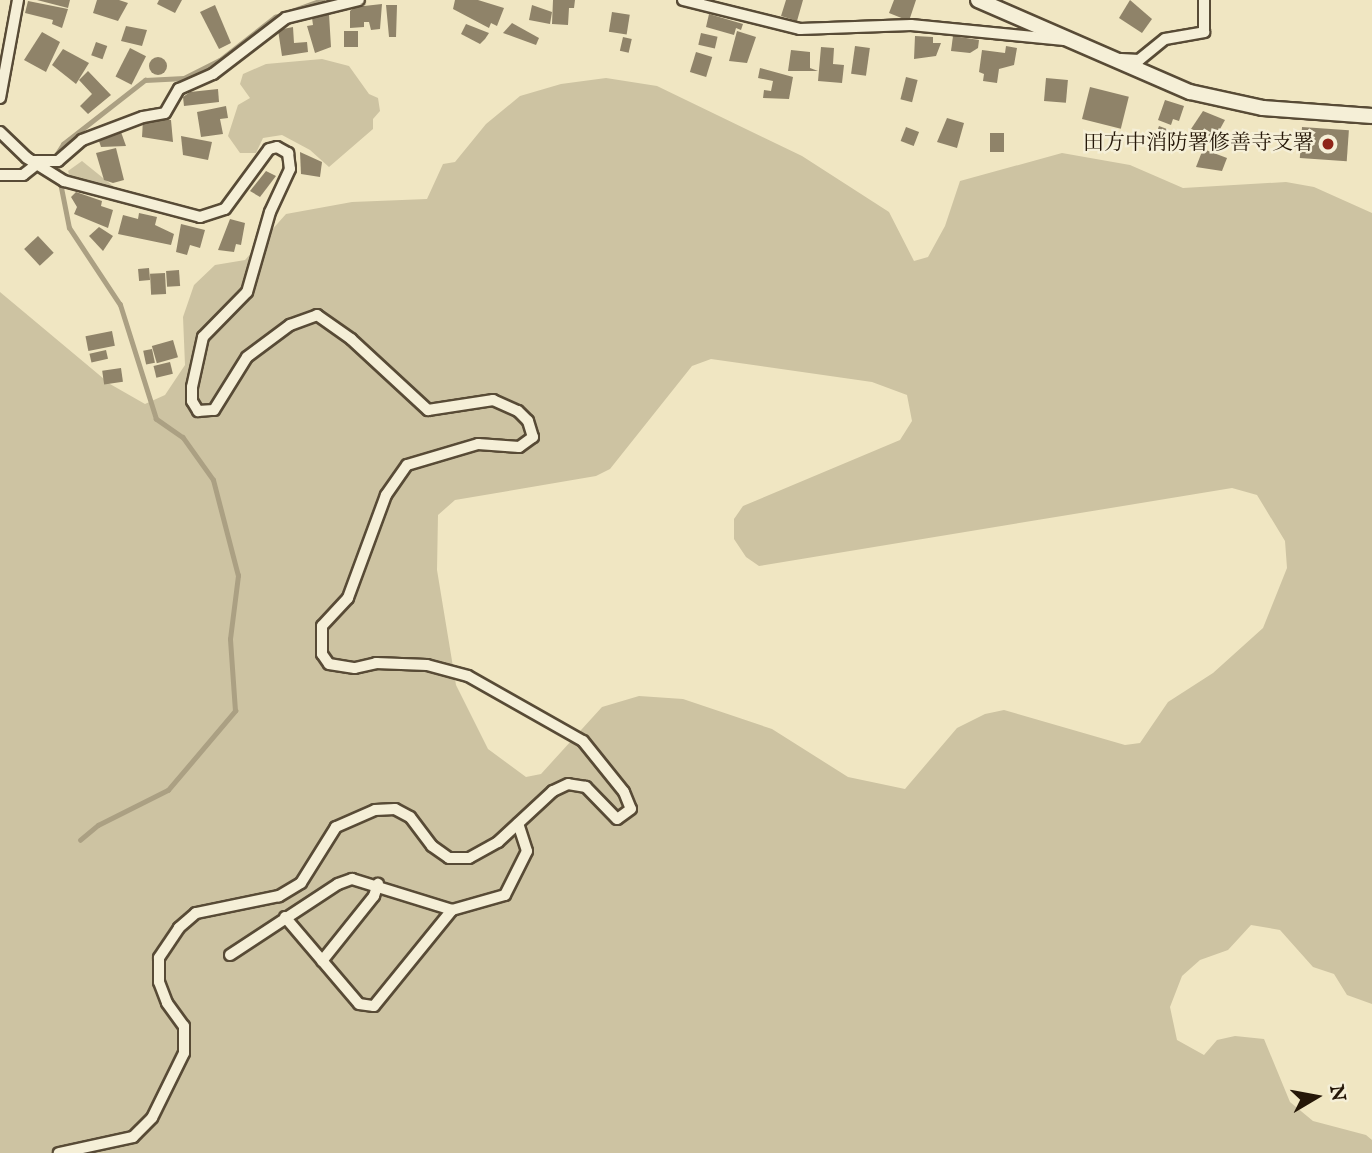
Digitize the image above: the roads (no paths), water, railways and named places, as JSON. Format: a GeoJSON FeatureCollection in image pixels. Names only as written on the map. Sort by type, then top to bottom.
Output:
{"type":"FeatureCollection","features":[{"type":"Feature","properties":{"kind":"main road"},"geometry":{"type":"LineString","coordinates":[[978,0],[1190,92],[1229,101],[1372,116]]}},
{"type":"Feature","properties":{"kind":"street"},"geometry":{"type":"LineString","coordinates":[[0,98],[18,0]]}},
{"type":"Feature","properties":{"kind":"street"},"geometry":{"type":"LineString","coordinates":[[53,166],[82,140],[143,117],[165,113],[179,89],[213,74],[286,19],[359,0]]}},
{"type":"Feature","properties":{"kind":"street"},"geometry":{"type":"LineString","coordinates":[[683,0],[800,29],[911,25],[1079,42]]}},
{"type":"Feature","properties":{"kind":"street"},"geometry":{"type":"LineString","coordinates":[[1110,58],[1139,60],[1165,39],[1204,32],[1204,0]]}},
{"type":"Feature","properties":{"kind":"street"},"geometry":{"type":"LineString","coordinates":[[0,132],[34,163],[53,166],[63,181],[167,212],[211,216],[231,202],[269,149],[277,147],[288,153],[290,169],[270,212],[247,292],[203,337],[192,376],[192,401],[198,411],[214,410],[247,357],[290,325],[317,315],[351,339],[428,410],[492,400],[528,421],[533,437],[519,447],[478,444],[407,465],[386,495],[348,598],[322,626],[319,639],[329,664],[355,668],[376,663],[427,665],[468,676],[583,741],[624,792],[631,809],[617,819],[586,787],[568,784],[553,791],[489,848],[469,858],[449,858],[432,846],[410,817],[395,809],[375,810],[336,827],[301,883],[279,896],[196,913],[178,928],[159,958],[159,982],[167,1003],[184,1026],[184,1053],[152,1118],[133,1137],[58,1153]]}},
{"type":"Feature","properties":{"kind":"street"},"geometry":{"type":"LineString","coordinates":[[0,175],[23,175],[34,163]]}},
{"type":"Feature","properties":{"kind":"street"},"geometry":{"type":"LineString","coordinates":[[285,917],[359,1003],[374,1006],[452,910],[505,895],[527,850],[518,823]]}},
{"type":"Feature","properties":{"kind":"street"},"geometry":{"type":"LineString","coordinates":[[230,955],[285,917],[338,884],[352,879],[378,884],[452,910]]}},
{"type":"Feature","properties":{"kind":"street"},"geometry":{"type":"LineString","coordinates":[[322,961],[374,897],[378,884]]}},
{"type":"Feature","properties":{"kind":"waterway"},"geometry":{"type":"LineString","coordinates":[[80,840],[98,825],[168,790],[235,711],[230,639],[238,576],[213,480],[183,438],[156,419],[120,305],[69,228],[55,157],[63,144],[145,80],[184,78],[220,60],[275,17],[322,0]]}},
{"type":"Feature","properties":{"kind":"place","name":"田方中消防署修善寺支署"},"geometry":{"type":"Point","coordinates":[1328,144]}}]}
